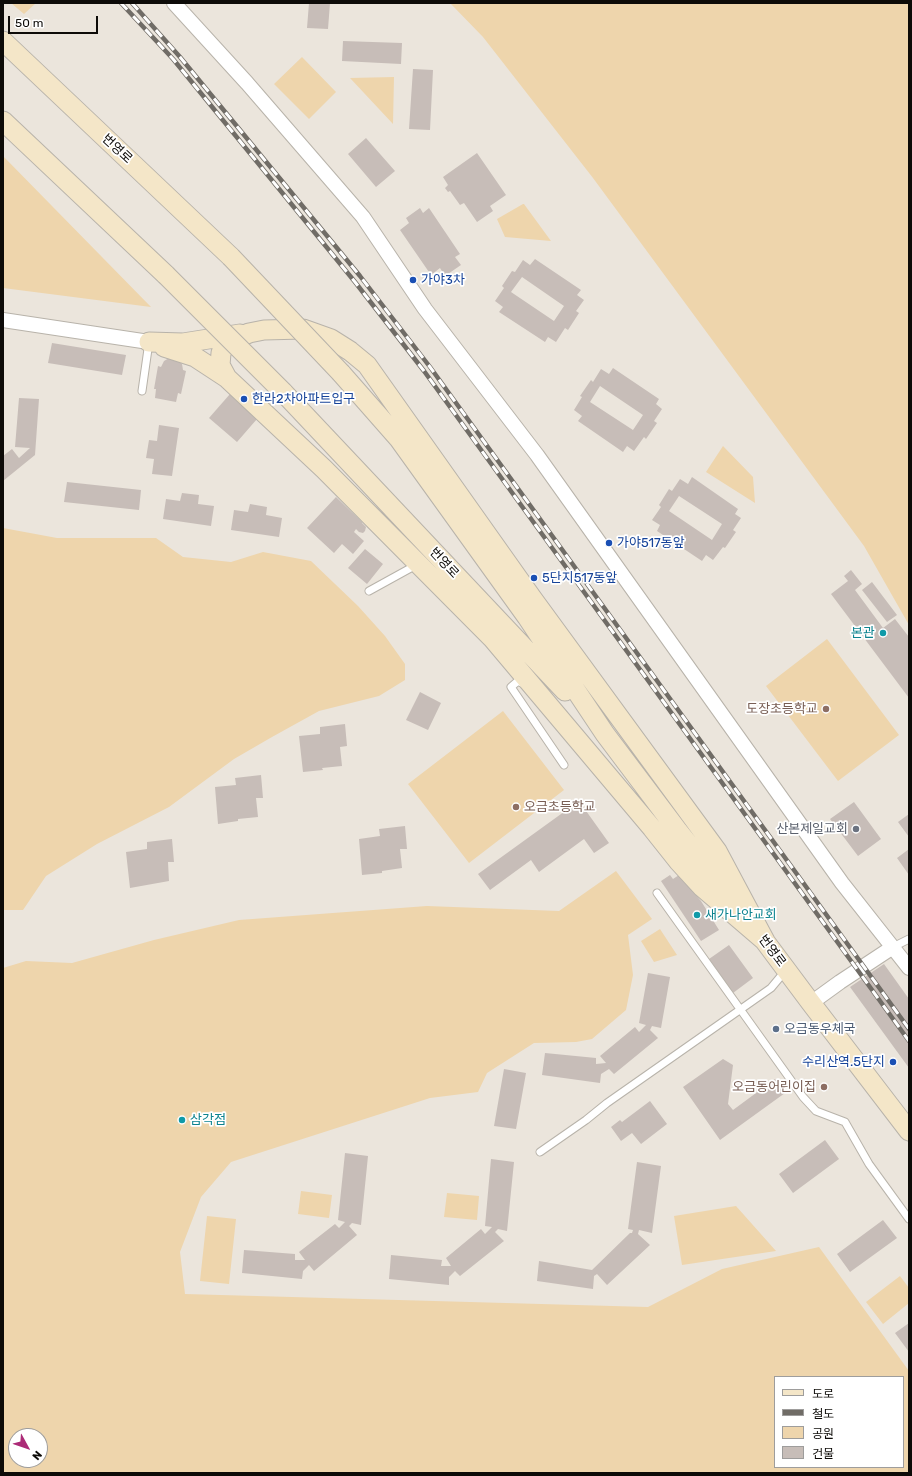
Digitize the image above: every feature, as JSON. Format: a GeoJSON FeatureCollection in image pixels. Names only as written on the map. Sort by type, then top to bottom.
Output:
{"type":"FeatureCollection","features":[{"type":"Feature","properties":{"kind":"street"},"geometry":{"type":"LineString","coordinates":[[174,3],[363,217],[425,309],[537,455],[842,883],[909,968]]}},
{"type":"Feature","properties":{"kind":"street","name":"번영로"},"geometry":{"type":"LineString","coordinates":[[3,41],[231,257],[341,373],[399,439],[527,617],[605,734],[909,1131]]}},
{"type":"Feature","properties":{"kind":"street","name":"번영로"},"geometry":{"type":"LineString","coordinates":[[3,122],[166,275],[283,392],[605,734]]}},
{"type":"Feature","properties":{"kind":"street"},"geometry":{"type":"LineString","coordinates":[[3,320],[150,342],[183,343],[264,330],[303,329],[331,338],[350,351],[367,365],[532,598],[718,851],[765,941]]}},
{"type":"Feature","properties":{"kind":"street"},"geometry":{"type":"LineString","coordinates":[[227,378],[220,365],[221,353],[226,343],[249,333]]}},
{"type":"Feature","properties":{"kind":"street"},"geometry":{"type":"LineString","coordinates":[[150,342],[195,357],[227,378],[324,469],[492,638],[537,690],[679,862],[702,887],[765,941]]}},
{"type":"Feature","properties":{"kind":"street"},"geometry":{"type":"LineString","coordinates":[[811,1004],[840,982],[892,947]]}},
{"type":"Feature","properties":{"kind":"lane"},"geometry":{"type":"LineString","coordinates":[[142,391],[150,342]]}},
{"type":"Feature","properties":{"kind":"lane"},"geometry":{"type":"LineString","coordinates":[[369,591],[418,564]]}},
{"type":"Feature","properties":{"kind":"lane"},"geometry":{"type":"LineString","coordinates":[[537,690],[518,681],[511,687],[564,765]]}},
{"type":"Feature","properties":{"kind":"lane"},"geometry":{"type":"LineString","coordinates":[[657,893],[706,963],[741,1008],[803,1097],[816,1111],[845,1122],[869,1164],[909,1219]]}},
{"type":"Feature","properties":{"kind":"lane"},"geometry":{"type":"LineString","coordinates":[[892,947],[909,939]]}},
{"type":"Feature","properties":{"kind":"lane"},"geometry":{"type":"LineString","coordinates":[[540,1152],[771,988],[786,970]]}},
{"type":"Feature","properties":{"kind":"green space"},"geometry":{"type":"Polygon","coordinates":[[[11,3],[36,3],[24,14],[11,3]]]}},
{"type":"Feature","properties":{"kind":"green space"},"geometry":{"type":"Polygon","coordinates":[[[450,3],[909,3],[909,625],[864,546],[593,178],[483,37],[450,3]]]}},
{"type":"Feature","properties":{"kind":"green space"},"geometry":{"type":"Polygon","coordinates":[[[302,57],[336,92],[309,119],[274,84],[302,57]]]}},
{"type":"Feature","properties":{"kind":"green space"},"geometry":{"type":"Polygon","coordinates":[[[394,77],[393,124],[350,78],[394,77]]]}},
{"type":"Feature","properties":{"kind":"green space"},"geometry":{"type":"Polygon","coordinates":[[[3,156],[151,307],[3,288],[3,156]]]}},
{"type":"Feature","properties":{"kind":"green space"},"geometry":{"type":"Polygon","coordinates":[[[523,204],[551,241],[505,237],[497,219],[523,204]]]}},
{"type":"Feature","properties":{"kind":"green space"},"geometry":{"type":"Polygon","coordinates":[[[723,446],[753,477],[755,503],[706,472],[723,446]]]}},
{"type":"Feature","properties":{"kind":"green space"},"geometry":{"type":"Polygon","coordinates":[[[3,528],[57,538],[156,538],[183,557],[231,562],[263,552],[311,561],[358,606],[385,636],[405,664],[405,680],[379,696],[319,711],[272,737],[234,759],[169,807],[97,844],[46,876],[23,910],[3,910],[3,528]]]}},
{"type":"Feature","properties":{"kind":"green space"},"geometry":{"type":"Polygon","coordinates":[[[827,639],[899,735],[838,781],[766,686],[827,639]]]}},
{"type":"Feature","properties":{"kind":"green space"},"geometry":{"type":"Polygon","coordinates":[[[503,711],[564,790],[469,863],[408,784],[503,711]]]}},
{"type":"Feature","properties":{"kind":"green space"},"geometry":{"type":"Polygon","coordinates":[[[616,871],[652,919],[628,935],[633,975],[626,1010],[592,1039],[576,1042],[534,1043],[487,1073],[478,1092],[430,1098],[231,1162],[201,1197],[180,1252],[185,1294],[648,1307],[722,1269],[819,1247],[909,1371],[909,1473],[3,1473],[3,968],[26,961],[72,963],[154,940],[239,920],[427,906],[559,911],[616,871]]]}},
{"type":"Feature","properties":{"kind":"green space"},"geometry":{"type":"Polygon","coordinates":[[[660,929],[677,955],[654,962],[641,941],[660,929]]]}},
{"type":"Feature","properties":{"kind":"green space"},"geometry":{"type":"Polygon","coordinates":[[[301,1191],[332,1195],[329,1218],[298,1214],[301,1191]]]}},
{"type":"Feature","properties":{"kind":"green space"},"geometry":{"type":"Polygon","coordinates":[[[447,1193],[479,1196],[477,1220],[444,1217],[447,1193]]]}},
{"type":"Feature","properties":{"kind":"green space"},"geometry":{"type":"Polygon","coordinates":[[[736,1206],[776,1251],[682,1265],[674,1216],[736,1206]]]}},
{"type":"Feature","properties":{"kind":"green space"},"geometry":{"type":"Polygon","coordinates":[[[207,1216],[236,1219],[229,1284],[200,1281],[207,1216]]]}},
{"type":"Feature","properties":{"kind":"green space"},"geometry":{"type":"Polygon","coordinates":[[[900,1276],[909,1288],[909,1303],[883,1324],[866,1302],[900,1276]]]}},
{"type":"Feature","properties":{"kind":"building"},"geometry":{"type":"Polygon","coordinates":[[[309,3],[330,3],[328,29],[307,28],[309,3]]]}},
{"type":"Feature","properties":{"kind":"building"},"geometry":{"type":"Polygon","coordinates":[[[343,41],[402,43],[401,64],[342,61],[343,41]]]}},
{"type":"Feature","properties":{"kind":"building"},"geometry":{"type":"Polygon","coordinates":[[[413,69],[433,70],[430,130],[409,129],[413,69]]]}},
{"type":"Feature","properties":{"kind":"building"},"geometry":{"type":"Polygon","coordinates":[[[366,138],[395,171],[376,187],[348,154],[366,138]]]}},
{"type":"Feature","properties":{"kind":"building"},"geometry":{"type":"Polygon","coordinates":[[[477,153],[506,195],[490,206],[493,211],[477,222],[464,203],[460,205],[450,191],[448,192],[445,188],[448,185],[443,177],[477,153]]]}},
{"type":"Feature","properties":{"kind":"building"},"geometry":{"type":"Polygon","coordinates":[[[420,208],[423,213],[429,208],[460,254],[455,257],[461,265],[445,276],[440,268],[431,275],[400,230],[409,223],[406,218],[420,208]]]}},
{"type":"Feature","properties":{"kind":"building"},"geometry":{"type":"Polygon","coordinates":[[[535,259],[581,290],[577,295],[584,300],[576,311],[579,313],[568,330],[565,328],[556,342],[548,337],[545,342],[499,312],[503,307],[495,301],[504,288],[502,286],[512,271],[515,272],[523,260],[530,265],[535,259]],[[522,277],[511,292],[554,321],[564,306],[522,277]]]}},
{"type":"Feature","properties":{"kind":"building"},"geometry":{"type":"Polygon","coordinates":[[[52,343],[126,355],[122,375],[48,363],[52,343]]]}},
{"type":"Feature","properties":{"kind":"building"},"geometry":{"type":"Polygon","coordinates":[[[169,358],[178,360],[182,364],[183,370],[186,371],[181,394],[178,393],[176,402],[155,398],[156,389],[154,389],[158,366],[161,367],[164,361],[169,358]]]}},
{"type":"Feature","properties":{"kind":"building"},"geometry":{"type":"Polygon","coordinates":[[[613,368],[659,399],[656,404],[662,409],[654,421],[657,423],[646,439],[644,437],[634,451],[627,446],[623,452],[578,421],[582,416],[574,410],[582,397],[580,396],[591,380],[593,382],[601,369],[609,374],[613,368]],[[600,386],[590,402],[633,430],[643,415],[600,386]]]}},
{"type":"Feature","properties":{"kind":"building"},"geometry":{"type":"Polygon","coordinates":[[[230,394],[257,419],[237,442],[209,418],[230,394]]]}},
{"type":"Feature","properties":{"kind":"building"},"geometry":{"type":"Polygon","coordinates":[[[19,398],[39,399],[35,455],[3,481],[3,456],[12,449],[19,458],[30,448],[15,447],[19,398]]]}},
{"type":"Feature","properties":{"kind":"building"},"geometry":{"type":"Polygon","coordinates":[[[159,425],[179,428],[172,476],[152,474],[154,459],[146,458],[149,440],[157,441],[159,425]]]}},
{"type":"Feature","properties":{"kind":"building"},"geometry":{"type":"Polygon","coordinates":[[[692,477],[738,509],[735,514],[741,518],[733,530],[736,532],[725,548],[723,547],[713,560],[706,555],[702,561],[657,531],[660,525],[652,520],[661,507],[659,505],[669,489],[672,491],[680,479],[688,484],[692,477]],[[679,496],[669,511],[712,540],[722,524],[679,496]]]}},
{"type":"Feature","properties":{"kind":"building"},"geometry":{"type":"Polygon","coordinates":[[[67,482],[141,490],[139,510],[64,502],[67,482]]]}},
{"type":"Feature","properties":{"kind":"building"},"geometry":{"type":"Polygon","coordinates":[[[182,493],[199,495],[198,504],[214,506],[211,526],[163,519],[166,499],[180,501],[182,493]]]}},
{"type":"Feature","properties":{"kind":"building"},"geometry":{"type":"Polygon","coordinates":[[[336,497],[366,527],[363,533],[356,529],[354,532],[364,541],[353,554],[342,544],[334,553],[307,528],[336,497]]]}},
{"type":"Feature","properties":{"kind":"building"},"geometry":{"type":"Polygon","coordinates":[[[250,504],[267,507],[266,515],[282,518],[279,537],[231,530],[234,510],[248,512],[250,504]]]}},
{"type":"Feature","properties":{"kind":"building"},"geometry":{"type":"Polygon","coordinates":[[[365,549],[383,564],[367,584],[348,568],[365,549]]]}},
{"type":"Feature","properties":{"kind":"building","name":"본관"},"geometry":{"type":"Polygon","coordinates":[[[851,570],[862,584],[855,590],[883,628],[895,619],[909,637],[909,698],[831,594],[848,581],[844,576],[851,570]]]}},
{"type":"Feature","properties":{"kind":"building"},"geometry":{"type":"Polygon","coordinates":[[[872,582],[897,615],[887,622],[862,590],[872,582]]]}},
{"type":"Feature","properties":{"kind":"building"},"geometry":{"type":"Polygon","coordinates":[[[420,692],[441,703],[428,730],[406,720],[420,692]]]}},
{"type":"Feature","properties":{"kind":"building"},"geometry":{"type":"Polygon","coordinates":[[[345,724],[347,746],[340,747],[342,766],[303,772],[299,736],[320,734],[320,727],[345,724]]]}},
{"type":"Feature","properties":{"kind":"building"},"geometry":{"type":"Polygon","coordinates":[[[261,775],[263,798],[256,798],[258,817],[238,819],[238,821],[218,824],[215,787],[236,785],[235,778],[261,775]]]}},
{"type":"Feature","properties":{"kind":"building","name":"오금초등학교"},"geometry":{"type":"Polygon","coordinates":[[[579,801],[609,843],[594,853],[584,839],[539,872],[531,860],[490,890],[478,874],[579,801]]]}},
{"type":"Feature","properties":{"kind":"building","name":"산본제일교회"},"geometry":{"type":"Polygon","coordinates":[[[854,802],[881,839],[858,856],[830,819],[854,802]]]}},
{"type":"Feature","properties":{"kind":"building"},"geometry":{"type":"Polygon","coordinates":[[[909,814],[909,837],[898,822],[909,814]]]}},
{"type":"Feature","properties":{"kind":"building"},"geometry":{"type":"Polygon","coordinates":[[[405,826],[407,849],[400,849],[402,868],[382,871],[382,873],[362,875],[359,839],[380,836],[379,829],[405,826]]]}},
{"type":"Feature","properties":{"kind":"building"},"geometry":{"type":"Polygon","coordinates":[[[172,839],[174,862],[168,862],[169,881],[130,888],[126,852],[147,849],[147,842],[172,839]]]}},
{"type":"Feature","properties":{"kind":"building"},"geometry":{"type":"Polygon","coordinates":[[[909,849],[909,875],[897,858],[909,849]]]}},
{"type":"Feature","properties":{"kind":"building","name":"새가나안교회"},"geometry":{"type":"Polygon","coordinates":[[[670,875],[673,879],[679,875],[701,901],[719,930],[701,941],[661,881],[670,875]]]}},
{"type":"Feature","properties":{"kind":"building"},"geometry":{"type":"Polygon","coordinates":[[[729,945],[753,978],[733,993],[709,959],[729,945]]]}},
{"type":"Feature","properties":{"kind":"building"},"geometry":{"type":"Polygon","coordinates":[[[884,964],[909,999],[909,1068],[850,987],[884,964]]]}},
{"type":"Feature","properties":{"kind":"building"},"geometry":{"type":"Polygon","coordinates":[[[648,973],[670,977],[661,1028],[652,1026],[650,1030],[658,1038],[614,1074],[609,1069],[601,1074],[600,1083],[542,1075],[545,1053],[596,1058],[596,1064],[606,1063],[600,1056],[635,1027],[639,1032],[646,1025],[639,1023],[648,973]]]}},
{"type":"Feature","properties":{"kind":"building"},"geometry":{"type":"Polygon","coordinates":[[[723,1059],[733,1065],[728,1104],[733,1110],[775,1079],[785,1093],[720,1140],[683,1087],[723,1059]]]}},
{"type":"Feature","properties":{"kind":"building"},"geometry":{"type":"Polygon","coordinates":[[[504,1069],[526,1073],[516,1129],[494,1126],[504,1069]]]}},
{"type":"Feature","properties":{"kind":"building"},"geometry":{"type":"Polygon","coordinates":[[[650,1101],[667,1124],[641,1144],[632,1133],[621,1141],[611,1127],[620,1120],[622,1122],[650,1101]]]}},
{"type":"Feature","properties":{"kind":"building"},"geometry":{"type":"Polygon","coordinates":[[[825,1140],[839,1159],[793,1193],[779,1174],[825,1140]]]}},
{"type":"Feature","properties":{"kind":"building"},"geometry":{"type":"Polygon","coordinates":[[[345,1153],[368,1156],[361,1225],[352,1223],[349,1226],[357,1235],[314,1271],[309,1265],[303,1271],[302,1279],[242,1273],[244,1250],[295,1254],[295,1260],[305,1260],[299,1252],[335,1224],[339,1228],[345,1222],[338,1220],[345,1153]]]}},
{"type":"Feature","properties":{"kind":"building"},"geometry":{"type":"Polygon","coordinates":[[[491,1159],[514,1162],[507,1231],[498,1229],[495,1232],[504,1241],[460,1276],[455,1271],[449,1277],[449,1285],[389,1279],[391,1255],[442,1260],[441,1266],[451,1266],[446,1258],[481,1229],[485,1234],[492,1227],[485,1226],[491,1159]]]}},
{"type":"Feature","properties":{"kind":"building"},"geometry":{"type":"Polygon","coordinates":[[[637,1162],[661,1166],[652,1233],[639,1230],[638,1234],[650,1245],[607,1285],[597,1274],[594,1276],[593,1289],[537,1281],[539,1261],[592,1270],[630,1233],[632,1233],[633,1230],[628,1229],[637,1162]]]}},
{"type":"Feature","properties":{"kind":"building"},"geometry":{"type":"Polygon","coordinates":[[[883,1220],[897,1238],[850,1272],[837,1254],[883,1220]]]}},
{"type":"Feature","properties":{"kind":"building"},"geometry":{"type":"Polygon","coordinates":[[[909,1323],[909,1352],[895,1333],[909,1323]]]}},
{"type":"Feature","properties":{"kind":"railway"},"geometry":{"type":"LineString","coordinates":[[121,3],[173,59],[355,282],[424,371],[909,1041]]}},
{"type":"Feature","properties":{"kind":"railway"},"geometry":{"type":"LineString","coordinates":[[132,3],[180,57],[360,276],[430,367],[909,1029]]}},
{"type":"Feature","properties":{"kind":"place","name":"가야3차"},"geometry":{"type":"Point","coordinates":[413,280]}},
{"type":"Feature","properties":{"kind":"place","name":"한라2차아파트입구"},"geometry":{"type":"Point","coordinates":[244,399]}},
{"type":"Feature","properties":{"kind":"place","name":"가야517동앞"},"geometry":{"type":"Point","coordinates":[609,543]}},
{"type":"Feature","properties":{"kind":"place","name":"5단지517동앞"},"geometry":{"type":"Point","coordinates":[534,578]}},
{"type":"Feature","properties":{"kind":"place","name":"본관"},"geometry":{"type":"Point","coordinates":[883,633]}},
{"type":"Feature","properties":{"kind":"place","name":"도장초등학교"},"geometry":{"type":"Point","coordinates":[826,709]}},
{"type":"Feature","properties":{"kind":"place","name":"오금초등학교"},"geometry":{"type":"Point","coordinates":[516,807]}},
{"type":"Feature","properties":{"kind":"place","name":"산본제일교회"},"geometry":{"type":"Point","coordinates":[856,829]}},
{"type":"Feature","properties":{"kind":"place","name":"새가나안교회"},"geometry":{"type":"Point","coordinates":[697,915]}},
{"type":"Feature","properties":{"kind":"place","name":"오금동우체국"},"geometry":{"type":"Point","coordinates":[776,1029]}},
{"type":"Feature","properties":{"kind":"place","name":"수리산역.5단지"},"geometry":{"type":"Point","coordinates":[893,1062]}},
{"type":"Feature","properties":{"kind":"place","name":"오금동어린이집"},"geometry":{"type":"Point","coordinates":[824,1087]}},
{"type":"Feature","properties":{"kind":"place","name":"삼각점"},"geometry":{"type":"Point","coordinates":[182,1120]}}]}
